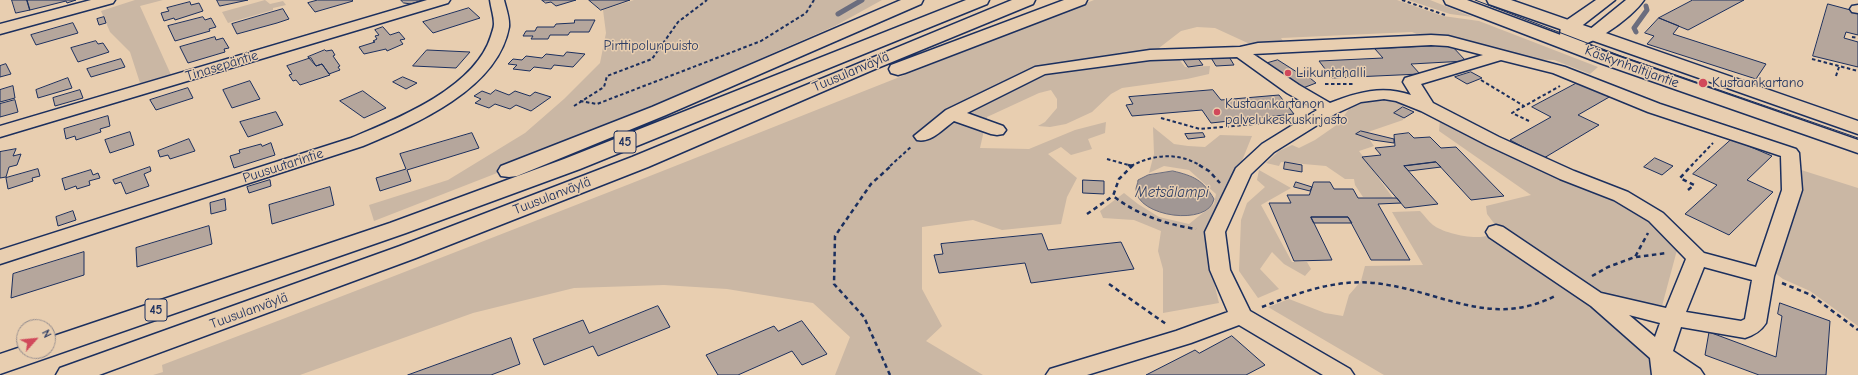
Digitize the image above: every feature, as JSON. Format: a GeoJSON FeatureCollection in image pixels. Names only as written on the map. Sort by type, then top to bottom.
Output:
{"type":"FeatureCollection","features":[{"type":"Feature","properties":{"kind":"main road"},"geometry":{"type":"LineString","coordinates":[[808,48],[892,0]]}},
{"type":"Feature","properties":{"kind":"main road"},"geometry":{"type":"LineString","coordinates":[[265,272],[360,231],[659,111],[808,48],[915,0]]}},
{"type":"Feature","properties":{"kind":"main road","name":"Tuusulanväylä"},"geometry":{"type":"LineString","coordinates":[[56,345],[265,272],[398,228],[572,164],[981,0]]}},
{"type":"Feature","properties":{"kind":"main road","name":"Tuusulanväylä"},"geometry":{"type":"LineString","coordinates":[[70,375],[408,252],[640,162],[861,68],[1027,0]]}},
{"type":"Feature","properties":{"kind":"main road"},"geometry":{"type":"LineString","coordinates":[[640,162],[738,130],[1079,0]]}},
{"type":"Feature","properties":{"kind":"main road","name":"Käskynhaltijantie"},"geometry":{"type":"LineString","coordinates":[[1452,0],[1569,35]]}},
{"type":"Feature","properties":{"kind":"main road","name":"Käskynhaltijantie"},"geometry":{"type":"LineString","coordinates":[[1495,0],[1569,35],[1858,147]]}},
{"type":"Feature","properties":{"kind":"main road"},"geometry":{"type":"LineString","coordinates":[[1569,35],[1607,0]]}},
{"type":"Feature","properties":{"kind":"main road"},"geometry":{"type":"LineString","coordinates":[[1569,35],[1595,34],[1636,0]]}},
{"type":"Feature","properties":{"kind":"main road","name":"Käskynhaltijantie"},"geometry":{"type":"LineString","coordinates":[[1595,34],[1858,128]]}},
{"type":"Feature","properties":{"kind":"main road"},"geometry":{"type":"LineString","coordinates":[[0,364],[16,359]]}},
{"type":"Feature","properties":{"kind":"street"},"geometry":{"type":"LineString","coordinates":[[0,29],[108,0]]}},
{"type":"Feature","properties":{"kind":"street","name":"Tinasepäntie"},"geometry":{"type":"LineString","coordinates":[[0,132],[82,104],[444,0]]}},
{"type":"Feature","properties":{"kind":"street","name":"Puusuutarintie"},"geometry":{"type":"LineString","coordinates":[[0,257],[357,142],[402,123],[442,101],[469,80],[489,56],[501,36],[503,27],[503,19],[496,0]]}},
{"type":"Feature","properties":{"kind":"street"},"geometry":{"type":"LineString","coordinates":[[923,136],[952,114],[1041,70],[1150,55],[1240,52],[1258,48],[1431,40],[1448,41],[1578,76],[1654,108],[1790,153],[1792,190],[1763,276],[1755,323],[1749,328],[1745,330],[1673,318],[1594,299]]}},
{"type":"Feature","properties":{"kind":"street"},"geometry":{"type":"LineString","coordinates":[[1240,52],[1293,89],[1322,114]]}},
{"type":"Feature","properties":{"kind":"street"},"geometry":{"type":"LineString","coordinates":[[1427,107],[1411,82],[1499,55]]}},
{"type":"Feature","properties":{"kind":"street"},"geometry":{"type":"LineString","coordinates":[[1342,375],[1241,316],[1220,270],[1215,232],[1243,172],[1268,148],[1322,114],[1357,98],[1384,94],[1400,97],[1427,107],[1499,144],[1567,175],[1621,196],[1656,217],[1697,258],[1763,276]]}},
{"type":"Feature","properties":{"kind":"street"},"geometry":{"type":"LineString","coordinates":[[952,114],[997,130]]}},
{"type":"Feature","properties":{"kind":"street"},"geometry":{"type":"LineString","coordinates":[[1496,232],[1594,299],[1663,364],[1692,375]]}},
{"type":"Feature","properties":{"kind":"street"},"geometry":{"type":"LineString","coordinates":[[1663,364],[1673,318],[1697,258]]}},
{"type":"Feature","properties":{"kind":"street"},"geometry":{"type":"LineString","coordinates":[[1058,375],[1183,336],[1241,316]]}},
{"type":"Feature","properties":{"kind":"path"},"geometry":{"type":"LineString","coordinates":[[574,106],[604,86],[607,76],[652,59],[678,22],[707,0]]}},
{"type":"Feature","properties":{"kind":"path"},"geometry":{"type":"LineString","coordinates":[[580,102],[596,104],[760,41],[806,14],[814,0]]}},
{"type":"Feature","properties":{"kind":"path"},"geometry":{"type":"LineString","coordinates":[[1852,37],[1858,38]]}},
{"type":"Feature","properties":{"kind":"path"},"geometry":{"type":"LineString","coordinates":[[1812,59],[1858,71]]}},
{"type":"Feature","properties":{"kind":"path"},"geometry":{"type":"LineString","coordinates":[[1836,76],[1839,67]]}},
{"type":"Feature","properties":{"kind":"path"},"geometry":{"type":"LineString","coordinates":[[1529,121],[1512,113],[1578,76]]}},
{"type":"Feature","properties":{"kind":"path"},"geometry":{"type":"LineString","coordinates":[[1481,80],[1525,106]]}},
{"type":"Feature","properties":{"kind":"path"},"geometry":{"type":"LineString","coordinates":[[1162,118],[1200,129],[1322,114]]}},
{"type":"Feature","properties":{"kind":"path"},"geometry":{"type":"LineString","coordinates":[[1688,190],[1694,185],[1680,178],[1725,132]]}},
{"type":"Feature","properties":{"kind":"path"},"geometry":{"type":"LineString","coordinates":[[890,375],[864,318],[834,284],[835,236],[870,184],[923,136]]}},
{"type":"Feature","properties":{"kind":"path"},"geometry":{"type":"LineString","coordinates":[[1087,214],[1101,206],[1113,196],[1115,186],[1121,177],[1132,166],[1142,158],[1155,155],[1176,157],[1195,162],[1210,171],[1219,181],[1230,200]]}},
{"type":"Feature","properties":{"kind":"path"},"geometry":{"type":"LineString","coordinates":[[1107,159],[1132,166]]}},
{"type":"Feature","properties":{"kind":"path"},"geometry":{"type":"LineString","coordinates":[[1113,196],[1141,215],[1170,226],[1215,232]]}},
{"type":"Feature","properties":{"kind":"path"},"geometry":{"type":"LineString","coordinates":[[1241,316],[1312,288],[1345,283],[1373,283],[1465,304],[1495,308],[1520,309],[1542,302],[1575,286],[1608,267],[1636,257],[1656,217]]}},
{"type":"Feature","properties":{"kind":"path"},"geometry":{"type":"LineString","coordinates":[[1763,276],[1811,295],[1858,330]]}},
{"type":"Feature","properties":{"kind":"path"},"geometry":{"type":"LineString","coordinates":[[1109,284],[1183,336]]}},
{"type":"Feature","properties":{"kind":"green space"},"geometry":{"type":"Polygon","coordinates":[[[135,0],[163,0],[140,6],[172,77],[141,86],[130,52],[110,32],[101,11],[135,0]]]}},
{"type":"Feature","properties":{"kind":"green space"},"geometry":{"type":"Polygon","coordinates":[[[265,0],[270,4],[283,1],[286,5],[228,23],[222,12],[265,0]]]}},
{"type":"Feature","properties":{"kind":"green space","name":"Pirttipolunpuisto"},"geometry":{"type":"Polygon","coordinates":[[[634,0],[882,0],[835,26],[551,152],[374,221],[369,205],[448,180],[525,133],[564,99],[600,63],[606,33],[603,10],[634,0]]]}},
{"type":"Feature","properties":{"kind":"green space"},"geometry":{"type":"Polygon","coordinates":[[[1094,0],[1397,0],[1443,16],[1479,21],[1598,67],[1590,74],[1554,60],[1520,59],[1426,38],[1412,32],[1281,38],[1285,44],[1252,45],[1215,28],[1197,27],[1181,31],[1159,48],[1179,59],[1185,67],[1210,66],[1209,74],[1187,79],[1122,88],[1111,94],[1092,112],[1066,124],[1050,127],[1038,126],[1045,122],[1057,108],[1057,99],[1051,90],[1039,93],[987,117],[980,148],[1029,149],[1075,130],[1106,122],[1105,133],[1088,139],[1092,149],[1071,155],[1061,147],[1048,154],[1077,178],[1067,197],[1061,224],[1002,230],[973,220],[922,227],[922,289],[942,326],[926,341],[983,375],[835,375],[850,337],[813,303],[727,289],[664,285],[574,288],[473,313],[300,375],[153,375],[163,372],[162,365],[512,230],[1094,0]]]}},
{"type":"Feature","properties":{"kind":"green space"},"geometry":{"type":"Polygon","coordinates":[[[1408,0],[1430,0],[1473,17],[1450,14],[1408,0]]]}},
{"type":"Feature","properties":{"kind":"green space"},"geometry":{"type":"Polygon","coordinates":[[[1388,95],[1402,102],[1403,120],[1365,133],[1374,146],[1359,151],[1393,198],[1363,197],[1355,185],[1354,179],[1345,179],[1326,166],[1281,162],[1279,166],[1266,163],[1279,151],[1292,145],[1299,148],[1315,140],[1338,124],[1354,102],[1388,95]]]}},
{"type":"Feature","properties":{"kind":"green space"},"geometry":{"type":"Polygon","coordinates":[[[1440,120],[1571,184],[1638,211],[1677,250],[1662,306],[1578,294],[1652,349],[1653,375],[1384,375],[1268,307],[1289,299],[1325,313],[1343,316],[1349,295],[1361,281],[1365,266],[1423,265],[1392,212],[1420,211],[1438,228],[1461,236],[1478,237],[1490,234],[1496,226],[1487,214],[1486,206],[1531,195],[1439,131],[1440,120]]]}},
{"type":"Feature","properties":{"kind":"green space"},"geometry":{"type":"Polygon","coordinates":[[[1153,127],[1174,144],[1188,146],[1205,147],[1220,135],[1252,136],[1231,188],[1208,227],[1214,282],[1219,303],[1163,313],[1163,269],[1158,251],[1161,231],[1134,220],[1103,218],[1100,211],[1124,193],[1159,217],[1189,224],[1214,204],[1216,194],[1189,170],[1164,166],[1149,173],[1154,154],[1153,127]]]}},
{"type":"Feature","properties":{"kind":"green space"},"geometry":{"type":"Polygon","coordinates":[[[1798,169],[1858,188],[1858,326],[1810,291],[1783,279],[1775,273],[1800,199],[1798,169]]]}},
{"type":"Feature","properties":{"kind":"green space"},"geometry":{"type":"Polygon","coordinates":[[[1259,170],[1291,188],[1261,205],[1292,262],[1307,262],[1311,269],[1305,276],[1284,264],[1272,252],[1260,269],[1279,289],[1258,298],[1239,271],[1241,220],[1247,203],[1265,187],[1257,180],[1259,170]]]}},
{"type":"Feature","properties":{"kind":"water","name":"Metsälampi"},"geometry":{"type":"Polygon","coordinates":[[[1173,171],[1192,177],[1206,187],[1214,199],[1209,208],[1200,213],[1187,216],[1173,215],[1159,212],[1147,206],[1139,199],[1136,189],[1138,180],[1148,175],[1173,171]]]}},
{"type":"Feature","properties":{"kind":"building"},"geometry":{"type":"Polygon","coordinates":[[[12,0],[27,0],[30,10],[16,13],[12,0]]]}},
{"type":"Feature","properties":{"kind":"building"},"geometry":{"type":"Polygon","coordinates":[[[27,0],[76,0],[30,10],[27,0]]]}},
{"type":"Feature","properties":{"kind":"building"},"geometry":{"type":"Polygon","coordinates":[[[217,0],[248,0],[220,6],[217,0]]]}},
{"type":"Feature","properties":{"kind":"building"},"geometry":{"type":"Polygon","coordinates":[[[318,0],[353,1],[315,12],[308,3],[318,0]]]}},
{"type":"Feature","properties":{"kind":"building"},"geometry":{"type":"Polygon","coordinates":[[[401,0],[423,0],[411,4],[404,3],[401,0]]]}},
{"type":"Feature","properties":{"kind":"building"},"geometry":{"type":"Polygon","coordinates":[[[542,0],[576,0],[556,6],[551,2],[546,3],[542,0]]]}},
{"type":"Feature","properties":{"kind":"building"},"geometry":{"type":"Polygon","coordinates":[[[589,0],[630,0],[601,10],[589,0]]]}},
{"type":"Feature","properties":{"kind":"building"},"geometry":{"type":"Polygon","coordinates":[[[1693,0],[1744,0],[1688,30],[1659,18],[1693,0]]]}},
{"type":"Feature","properties":{"kind":"building"},"geometry":{"type":"Polygon","coordinates":[[[190,2],[191,5],[199,3],[203,11],[175,20],[174,18],[164,21],[161,13],[169,11],[167,8],[190,2]]]}},
{"type":"Feature","properties":{"kind":"building"},"geometry":{"type":"Polygon","coordinates":[[[1828,4],[1858,12],[1858,35],[1846,32],[1844,38],[1858,42],[1858,67],[1813,56],[1828,4]]]}},
{"type":"Feature","properties":{"kind":"building"},"geometry":{"type":"Polygon","coordinates":[[[469,8],[480,18],[433,33],[423,22],[469,8]]]}},
{"type":"Feature","properties":{"kind":"building"},"geometry":{"type":"Polygon","coordinates":[[[283,9],[289,19],[277,23],[237,34],[232,24],[283,9]]]}},
{"type":"Feature","properties":{"kind":"building"},"geometry":{"type":"Polygon","coordinates":[[[104,17],[106,23],[99,25],[97,19],[104,17]]]}},
{"type":"Feature","properties":{"kind":"building"},"geometry":{"type":"Polygon","coordinates":[[[203,17],[205,20],[211,18],[216,27],[209,29],[210,31],[175,41],[168,26],[203,17]]]}},
{"type":"Feature","properties":{"kind":"building"},"geometry":{"type":"Polygon","coordinates":[[[1659,18],[1679,26],[1673,34],[1766,64],[1756,79],[1647,44],[1654,36],[1645,33],[1659,18]]]}},
{"type":"Feature","properties":{"kind":"building"},"geometry":{"type":"Polygon","coordinates":[[[575,20],[595,20],[589,32],[570,32],[568,35],[550,35],[548,39],[531,39],[533,36],[523,36],[526,31],[535,31],[537,27],[554,27],[556,24],[574,23],[575,20]]]}},
{"type":"Feature","properties":{"kind":"building"},"geometry":{"type":"Polygon","coordinates":[[[73,23],[78,33],[36,45],[31,35],[73,23]]]}},
{"type":"Feature","properties":{"kind":"building"},"geometry":{"type":"Polygon","coordinates":[[[383,27],[390,35],[399,32],[405,39],[400,40],[403,44],[387,51],[386,49],[364,54],[359,47],[375,42],[373,41],[377,39],[375,36],[379,35],[375,30],[383,27]]]}},
{"type":"Feature","properties":{"kind":"building"},"geometry":{"type":"Polygon","coordinates":[[[215,37],[216,40],[223,38],[229,48],[224,49],[225,52],[188,63],[180,47],[215,37]]]}},
{"type":"Feature","properties":{"kind":"building"},"geometry":{"type":"Polygon","coordinates":[[[96,41],[98,44],[103,43],[109,52],[78,62],[71,48],[96,41]]]}},
{"type":"Feature","properties":{"kind":"building"},"geometry":{"type":"Polygon","coordinates":[[[1451,45],[1466,61],[1411,64],[1420,74],[1332,78],[1319,61],[1383,58],[1375,49],[1451,45]]]}},
{"type":"Feature","properties":{"kind":"building"},"geometry":{"type":"Polygon","coordinates":[[[325,50],[332,50],[335,55],[333,56],[340,66],[338,67],[340,70],[329,74],[322,64],[316,66],[308,57],[325,50]]]}},
{"type":"Feature","properties":{"kind":"building"},"geometry":{"type":"Polygon","coordinates":[[[427,50],[470,52],[456,68],[413,66],[427,50]]]}},
{"type":"Feature","properties":{"kind":"building"},"geometry":{"type":"Polygon","coordinates":[[[567,52],[585,54],[573,67],[554,65],[551,69],[534,67],[530,71],[513,69],[517,65],[508,64],[513,59],[522,60],[526,56],[542,58],[546,54],[563,56],[567,52]]]}},
{"type":"Feature","properties":{"kind":"building"},"geometry":{"type":"Polygon","coordinates":[[[1228,55],[1234,65],[1216,66],[1210,56],[1228,55]]]}},
{"type":"Feature","properties":{"kind":"building"},"geometry":{"type":"Polygon","coordinates":[[[1197,57],[1203,65],[1188,67],[1182,58],[1197,57]]]}},
{"type":"Feature","properties":{"kind":"building"},"geometry":{"type":"Polygon","coordinates":[[[311,58],[316,66],[322,64],[330,75],[300,85],[296,80],[293,81],[289,75],[292,74],[287,66],[311,58]]]}},
{"type":"Feature","properties":{"kind":"building"},"geometry":{"type":"Polygon","coordinates":[[[121,59],[125,67],[91,77],[87,69],[121,59]]]}},
{"type":"Feature","properties":{"kind":"building","name":"Liikuntahalli"},"geometry":{"type":"Polygon","coordinates":[[[1278,60],[1300,74],[1304,73],[1316,83],[1303,88],[1297,83],[1293,84],[1264,64],[1278,60]]]}},
{"type":"Feature","properties":{"kind":"building"},"geometry":{"type":"Polygon","coordinates":[[[6,64],[11,74],[0,77],[0,66],[6,64]]]}},
{"type":"Feature","properties":{"kind":"building"},"geometry":{"type":"Polygon","coordinates":[[[1471,72],[1482,78],[1467,84],[1455,77],[1471,72]]]}},
{"type":"Feature","properties":{"kind":"building"},"geometry":{"type":"Polygon","coordinates":[[[403,77],[417,83],[406,89],[393,82],[403,77]]]}},
{"type":"Feature","properties":{"kind":"building"},"geometry":{"type":"Polygon","coordinates":[[[68,78],[72,88],[38,98],[36,90],[68,78]]]}},
{"type":"Feature","properties":{"kind":"building"},"geometry":{"type":"Polygon","coordinates":[[[250,81],[260,99],[232,108],[223,90],[250,81]]]}},
{"type":"Feature","properties":{"kind":"building"},"geometry":{"type":"Polygon","coordinates":[[[1579,82],[1611,96],[1578,115],[1599,125],[1544,158],[1510,140],[1551,117],[1532,107],[1579,82]]]}},
{"type":"Feature","properties":{"kind":"building"},"geometry":{"type":"Polygon","coordinates":[[[13,86],[15,98],[0,102],[0,90],[13,86]]]}},
{"type":"Feature","properties":{"kind":"building"},"geometry":{"type":"Polygon","coordinates":[[[188,88],[193,98],[156,110],[150,100],[188,88]]]}},
{"type":"Feature","properties":{"kind":"building"},"geometry":{"type":"Polygon","coordinates":[[[80,90],[83,98],[55,106],[53,98],[80,90]]]}},
{"type":"Feature","properties":{"kind":"building"},"geometry":{"type":"Polygon","coordinates":[[[496,90],[509,95],[515,91],[530,96],[535,92],[551,97],[531,111],[516,105],[510,109],[495,104],[489,108],[475,103],[481,99],[474,96],[482,91],[490,94],[496,90]]]}},
{"type":"Feature","properties":{"kind":"building"},"geometry":{"type":"Polygon","coordinates":[[[1213,90],[1221,100],[1279,95],[1294,114],[1211,123],[1202,110],[1132,116],[1126,105],[1133,104],[1129,97],[1213,90]]]}},
{"type":"Feature","properties":{"kind":"building"},"geometry":{"type":"Polygon","coordinates":[[[363,91],[386,108],[364,118],[340,101],[363,91]]]}},
{"type":"Feature","properties":{"kind":"building"},"geometry":{"type":"Polygon","coordinates":[[[15,100],[18,112],[0,117],[0,104],[15,100]]]}},
{"type":"Feature","properties":{"kind":"building"},"geometry":{"type":"Polygon","coordinates":[[[1403,107],[1414,112],[1404,118],[1394,113],[1403,107]]]}},
{"type":"Feature","properties":{"kind":"building"},"geometry":{"type":"Polygon","coordinates":[[[276,112],[283,125],[248,137],[240,122],[276,112]]]}},
{"type":"Feature","properties":{"kind":"building"},"geometry":{"type":"Polygon","coordinates":[[[108,116],[110,126],[100,129],[101,132],[76,140],[75,136],[66,139],[64,129],[108,116]]]}},
{"type":"Feature","properties":{"kind":"building"},"geometry":{"type":"Polygon","coordinates":[[[1361,131],[1394,139],[1394,143],[1373,140],[1356,134],[1361,131]]]}},
{"type":"Feature","properties":{"kind":"building"},"geometry":{"type":"Polygon","coordinates":[[[130,132],[134,145],[110,153],[105,140],[130,132]]]}},
{"type":"Feature","properties":{"kind":"building"},"geometry":{"type":"Polygon","coordinates":[[[472,133],[479,148],[407,170],[411,181],[380,191],[376,178],[406,169],[400,154],[472,133]]]}},
{"type":"Feature","properties":{"kind":"building"},"geometry":{"type":"Polygon","coordinates":[[[1203,133],[1205,137],[1188,139],[1185,134],[1203,133]]]}},
{"type":"Feature","properties":{"kind":"building"},"geometry":{"type":"Polygon","coordinates":[[[1409,133],[1414,138],[1430,137],[1441,148],[1456,147],[1504,196],[1471,200],[1436,162],[1404,166],[1438,204],[1405,208],[1362,157],[1381,155],[1375,148],[1395,146],[1394,135],[1409,133]]]}},
{"type":"Feature","properties":{"kind":"building"},"geometry":{"type":"Polygon","coordinates":[[[189,139],[195,151],[170,159],[168,155],[160,157],[158,151],[189,139]]]}},
{"type":"Feature","properties":{"kind":"building"},"geometry":{"type":"Polygon","coordinates":[[[1732,139],[1772,156],[1747,180],[1773,192],[1729,235],[1685,214],[1717,185],[1693,174],[1732,139]]]}},
{"type":"Feature","properties":{"kind":"building"},"geometry":{"type":"Polygon","coordinates":[[[271,143],[275,155],[234,168],[230,156],[240,153],[239,150],[271,143]]]}},
{"type":"Feature","properties":{"kind":"building"},"geometry":{"type":"Polygon","coordinates":[[[16,149],[13,156],[21,154],[17,165],[9,167],[6,177],[0,178],[0,152],[16,149]]]}},
{"type":"Feature","properties":{"kind":"building"},"geometry":{"type":"Polygon","coordinates":[[[1655,158],[1673,166],[1662,175],[1644,167],[1655,158]]]}},
{"type":"Feature","properties":{"kind":"building"},"geometry":{"type":"Polygon","coordinates":[[[1285,162],[1302,165],[1302,172],[1284,169],[1285,162]]]}},
{"type":"Feature","properties":{"kind":"building"},"geometry":{"type":"Polygon","coordinates":[[[1436,162],[1441,167],[1409,171],[1404,166],[1436,162]]]}},
{"type":"Feature","properties":{"kind":"building"},"geometry":{"type":"Polygon","coordinates":[[[150,167],[151,171],[144,174],[149,186],[126,194],[121,182],[115,184],[113,180],[150,167]]]}},
{"type":"Feature","properties":{"kind":"building"},"geometry":{"type":"Polygon","coordinates":[[[38,169],[40,176],[32,178],[33,181],[8,189],[6,178],[38,169]]]}},
{"type":"Feature","properties":{"kind":"building"},"geometry":{"type":"Polygon","coordinates":[[[91,170],[93,175],[98,173],[100,178],[89,181],[90,185],[77,189],[76,186],[65,190],[62,179],[91,170]]]}},
{"type":"Feature","properties":{"kind":"building"},"geometry":{"type":"Polygon","coordinates":[[[270,180],[271,186],[249,193],[247,187],[270,180]]]}},
{"type":"Feature","properties":{"kind":"building"},"geometry":{"type":"Polygon","coordinates":[[[1083,180],[1104,181],[1104,194],[1083,193],[1083,180]]]}},
{"type":"Feature","properties":{"kind":"building"},"geometry":{"type":"Polygon","coordinates":[[[1296,182],[1312,187],[1310,191],[1294,187],[1296,182]]]}},
{"type":"Feature","properties":{"kind":"building"},"geometry":{"type":"Polygon","coordinates":[[[1314,182],[1330,182],[1334,189],[1353,189],[1358,198],[1397,198],[1401,203],[1378,204],[1410,260],[1371,260],[1348,217],[1311,217],[1332,260],[1294,261],[1269,203],[1291,203],[1287,195],[1309,195],[1314,182]]]}},
{"type":"Feature","properties":{"kind":"building"},"geometry":{"type":"Polygon","coordinates":[[[330,187],[334,205],[272,224],[269,205],[330,187]]]}},
{"type":"Feature","properties":{"kind":"building"},"geometry":{"type":"Polygon","coordinates":[[[225,199],[226,210],[211,214],[210,203],[225,199]]]}},
{"type":"Feature","properties":{"kind":"building"},"geometry":{"type":"Polygon","coordinates":[[[73,211],[76,220],[58,226],[56,217],[73,211]]]}},
{"type":"Feature","properties":{"kind":"building"},"geometry":{"type":"Polygon","coordinates":[[[1311,217],[1348,217],[1352,223],[1314,223],[1311,217]]]}},
{"type":"Feature","properties":{"kind":"building"},"geometry":{"type":"Polygon","coordinates":[[[209,226],[212,244],[137,267],[136,248],[209,226]]]}},
{"type":"Feature","properties":{"kind":"building"},"geometry":{"type":"Polygon","coordinates":[[[1042,234],[1048,250],[1121,242],[1134,269],[1031,283],[1025,263],[939,273],[934,255],[943,254],[941,244],[1042,234]]]}},
{"type":"Feature","properties":{"kind":"building"},"geometry":{"type":"Polygon","coordinates":[[[84,252],[84,275],[11,298],[13,274],[84,252]]]}},
{"type":"Feature","properties":{"kind":"building"},"geometry":{"type":"Polygon","coordinates":[[[1780,303],[1830,321],[1826,375],[1759,375],[1705,355],[1709,332],[1776,357],[1782,316],[1778,314],[1780,303]]]}},
{"type":"Feature","properties":{"kind":"building"},"geometry":{"type":"Polygon","coordinates":[[[658,306],[670,327],[598,356],[593,346],[544,365],[533,339],[583,320],[589,333],[658,306]]]}},
{"type":"Feature","properties":{"kind":"building"},"geometry":{"type":"Polygon","coordinates":[[[802,321],[827,354],[802,365],[792,351],[738,375],[718,375],[706,355],[774,326],[778,331],[802,321]]]}},
{"type":"Feature","properties":{"kind":"building"},"geometry":{"type":"Polygon","coordinates":[[[1232,336],[1265,365],[1246,375],[1146,375],[1195,350],[1199,353],[1232,336]]]}},
{"type":"Feature","properties":{"kind":"building"},"geometry":{"type":"Polygon","coordinates":[[[511,338],[520,364],[491,375],[408,375],[511,338]]]}},
{"type":"Feature","properties":{"kind":"waterway"},"geometry":{"type":"LineString","coordinates":[[838,14],[862,0]]}},
{"type":"Feature","properties":{"kind":"waterway"},"geometry":{"type":"LineString","coordinates":[[1636,32],[1634,28],[1647,10],[1646,6]]}},
{"type":"Feature","properties":{"kind":"tram line"},"geometry":{"type":"LineString","coordinates":[[1475,0],[1621,56],[1858,138]]}},
{"type":"Feature","properties":{"kind":"place","name":"Liikuntahalli"},"geometry":{"type":"Point","coordinates":[1288,73]}},
{"type":"Feature","properties":{"kind":"place","name":"Kustaankartano"},"geometry":{"type":"Point","coordinates":[1703,83]}},
{"type":"Feature","properties":{"kind":"place","name":"Kustaankartanon palvelukeskuskirjasto"},"geometry":{"type":"Point","coordinates":[1217,112]}}]}
